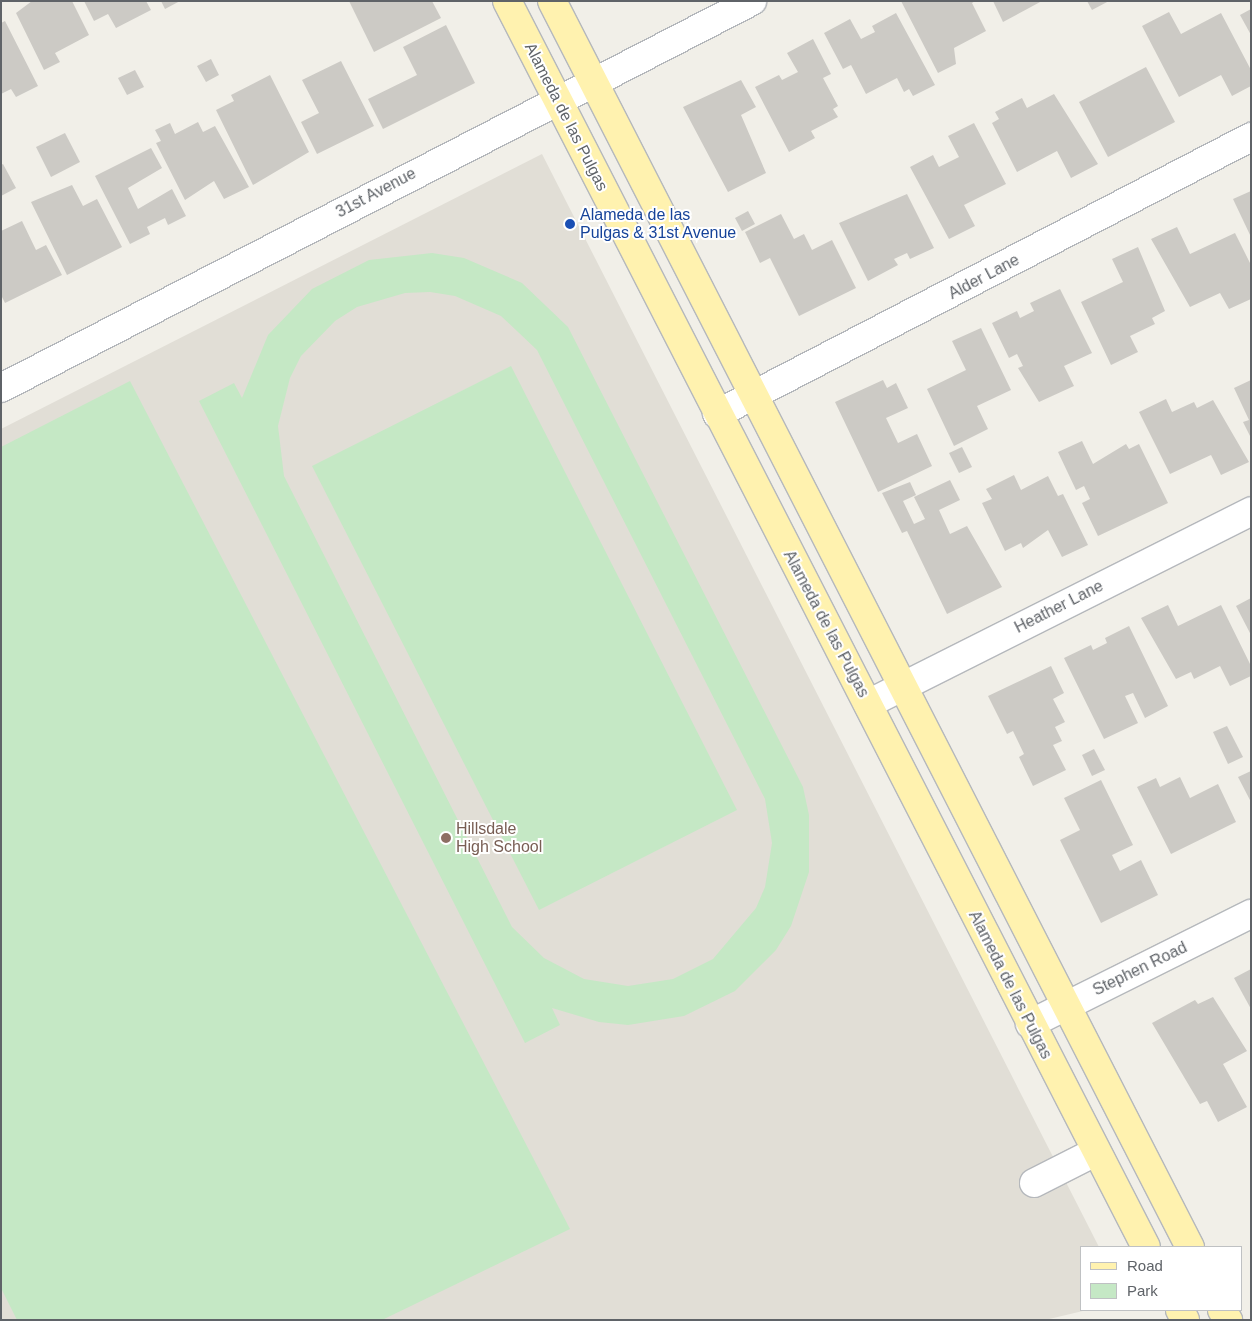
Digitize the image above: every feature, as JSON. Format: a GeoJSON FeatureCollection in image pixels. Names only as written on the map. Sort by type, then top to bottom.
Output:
{"type":"FeatureCollection","features":[{"type":"Feature","properties":{"kind":"main road","name":"Alameda de las Pulgas"},"geometry":{"type":"LineString","coordinates":[[507,1],[717,414],[868,704],[1095,1152],[1145,1246]]}},
{"type":"Feature","properties":{"kind":"main road"},"geometry":{"type":"LineString","coordinates":[[552,1],[1064,1007],[1189,1246]]}},
{"type":"Feature","properties":{"kind":"street","name":"31st Avenue"},"geometry":{"type":"LineString","coordinates":[[1,388],[557,98],[752,1]]}},
{"type":"Feature","properties":{"kind":"street","name":"Alder Lane"},"geometry":{"type":"LineString","coordinates":[[717,414],[1251,137]]}},
{"type":"Feature","properties":{"kind":"street","name":"Heather Lane"},"geometry":{"type":"LineString","coordinates":[[868,704],[1251,511]]}},
{"type":"Feature","properties":{"kind":"street","name":"Stephen Road"},"geometry":{"type":"LineString","coordinates":[[1030,1024],[1251,914]]}},
{"type":"Feature","properties":{"kind":"street"},"geometry":{"type":"LineString","coordinates":[[1034,1183],[1095,1152]]}},
{"type":"Feature","properties":{"kind":"shaded area","name":"Hillsdale High School"},"geometry":{"type":"Polygon","coordinates":[[[542,154],[1098,1246],[1080,1246],[1080,1311],[1083,1311],[1045,1320],[1,1320],[1,429],[542,154]]]}},
{"type":"Feature","properties":{"kind":"green space"},"geometry":{"type":"Polygon","coordinates":[[[432,253],[464,258],[522,283],[568,327],[803,787],[809,815],[809,872],[791,926],[776,950],[735,991],[684,1016],[628,1025],[599,1022],[552,1008],[560,1025],[525,1043],[199,401],[234,383],[242,398],[268,335],[312,289],[369,260],[432,253]],[[430,292],[405,293],[357,307],[335,321],[301,356],[290,378],[278,426],[284,476],[512,927],[544,958],[584,979],[628,986],[673,979],[713,959],[756,908],[765,887],[772,843],[765,799],[537,350],[501,316],[455,296],[430,292]]]}},
{"type":"Feature","properties":{"kind":"green space"},"geometry":{"type":"Polygon","coordinates":[[[511,366],[737,810],[539,910],[312,466],[511,366]]]}},
{"type":"Feature","properties":{"kind":"green space"},"geometry":{"type":"Polygon","coordinates":[[[130,381],[570,1229],[382,1320],[17,1320],[1,1288],[1,447],[130,381]]]}},
{"type":"Feature","properties":{"kind":"building"},"geometry":{"type":"Polygon","coordinates":[[[32,1],[72,1],[89,35],[55,53],[60,62],[44,70],[16,13],[32,1]]]}},
{"type":"Feature","properties":{"kind":"building"},"geometry":{"type":"Polygon","coordinates":[[[84,1],[146,1],[151,10],[116,28],[108,14],[94,21],[84,1]]]}},
{"type":"Feature","properties":{"kind":"building"},"geometry":{"type":"Polygon","coordinates":[[[161,1],[180,1],[165,9],[161,1]]]}},
{"type":"Feature","properties":{"kind":"building"},"geometry":{"type":"Polygon","coordinates":[[[349,1],[432,1],[441,18],[374,52],[349,1]]]}},
{"type":"Feature","properties":{"kind":"building"},"geometry":{"type":"Polygon","coordinates":[[[901,1],[975,1],[972,3],[986,31],[954,48],[956,64],[938,73],[901,1]]]}},
{"type":"Feature","properties":{"kind":"building"},"geometry":{"type":"Polygon","coordinates":[[[993,1],[1042,1],[1003,22],[993,1]]]}},
{"type":"Feature","properties":{"kind":"building"},"geometry":{"type":"Polygon","coordinates":[[[1087,1],[1109,1],[1092,10],[1087,1]]]}},
{"type":"Feature","properties":{"kind":"building"},"geometry":{"type":"Polygon","coordinates":[[[1251,9],[1251,35],[1240,15],[1251,9]]]}},
{"type":"Feature","properties":{"kind":"building"},"geometry":{"type":"Polygon","coordinates":[[[1169,12],[1181,34],[1221,13],[1251,70],[1251,86],[1232,96],[1221,75],[1179,97],[1142,26],[1169,12]]]}},
{"type":"Feature","properties":{"kind":"building"},"geometry":{"type":"Polygon","coordinates":[[[896,13],[935,85],[913,96],[909,89],[904,92],[897,78],[866,94],[851,65],[843,69],[824,33],[850,19],[861,39],[875,32],[872,26],[896,13]]]}},
{"type":"Feature","properties":{"kind":"building"},"geometry":{"type":"Polygon","coordinates":[[[5,21],[38,86],[16,97],[11,89],[1,94],[1,23],[5,21]]]}},
{"type":"Feature","properties":{"kind":"building"},"geometry":{"type":"Polygon","coordinates":[[[446,25],[475,83],[383,129],[368,99],[417,75],[403,47],[446,25]]]}},
{"type":"Feature","properties":{"kind":"building"},"geometry":{"type":"Polygon","coordinates":[[[813,39],[831,74],[823,78],[838,106],[833,109],[838,117],[811,131],[815,138],[789,152],[755,87],[779,75],[782,80],[798,72],[787,53],[813,39]]]}},
{"type":"Feature","properties":{"kind":"building"},"geometry":{"type":"Polygon","coordinates":[[[211,59],[219,75],[206,82],[197,66],[211,59]]]}},
{"type":"Feature","properties":{"kind":"building"},"geometry":{"type":"Polygon","coordinates":[[[341,61],[374,126],[317,154],[301,122],[319,113],[302,80],[341,61]]]}},
{"type":"Feature","properties":{"kind":"building"},"geometry":{"type":"Polygon","coordinates":[[[1146,67],[1175,122],[1108,157],[1079,102],[1146,67]]]}},
{"type":"Feature","properties":{"kind":"building"},"geometry":{"type":"Polygon","coordinates":[[[135,70],[144,87],[127,95],[118,78],[135,70]]]}},
{"type":"Feature","properties":{"kind":"building"},"geometry":{"type":"Polygon","coordinates":[[[270,75],[309,152],[253,185],[216,110],[234,101],[231,95],[270,75]]]}},
{"type":"Feature","properties":{"kind":"building"},"geometry":{"type":"Polygon","coordinates":[[[741,80],[756,107],[741,115],[766,173],[728,192],[683,107],[741,80]]]}},
{"type":"Feature","properties":{"kind":"building"},"geometry":{"type":"Polygon","coordinates":[[[1054,94],[1098,164],[1071,178],[1057,151],[1017,172],[992,123],[999,119],[995,112],[1022,98],[1027,108],[1054,94]]]}},
{"type":"Feature","properties":{"kind":"building"},"geometry":{"type":"Polygon","coordinates":[[[198,122],[203,132],[215,126],[249,187],[224,199],[214,181],[185,200],[156,143],[161,141],[155,130],[170,123],[175,134],[198,122]]]}},
{"type":"Feature","properties":{"kind":"building"},"geometry":{"type":"Polygon","coordinates":[[[974,123],[1006,184],[964,205],[975,226],[949,239],[910,167],[933,155],[939,167],[959,157],[948,136],[974,123]]]}},
{"type":"Feature","properties":{"kind":"building"},"geometry":{"type":"Polygon","coordinates":[[[65,133],[80,162],[51,177],[36,147],[65,133]]]}},
{"type":"Feature","properties":{"kind":"building"},"geometry":{"type":"Polygon","coordinates":[[[151,148],[162,168],[128,188],[138,209],[172,189],[186,216],[168,225],[165,218],[147,227],[150,234],[130,244],[95,176],[151,148]]]}},
{"type":"Feature","properties":{"kind":"building"},"geometry":{"type":"Polygon","coordinates":[[[3,164],[16,188],[1,196],[1,165],[3,164]]]}},
{"type":"Feature","properties":{"kind":"building"},"geometry":{"type":"Polygon","coordinates":[[[72,185],[83,206],[97,199],[122,247],[67,275],[31,202],[72,185]]]}},
{"type":"Feature","properties":{"kind":"building"},"geometry":{"type":"Polygon","coordinates":[[[1251,191],[1251,237],[1233,199],[1251,191]]]}},
{"type":"Feature","properties":{"kind":"building"},"geometry":{"type":"Polygon","coordinates":[[[907,194],[934,248],[910,259],[907,253],[894,259],[898,265],[868,281],[839,223],[907,194]]]}},
{"type":"Feature","properties":{"kind":"building"},"geometry":{"type":"Polygon","coordinates":[[[748,211],[755,224],[742,231],[735,218],[748,211]]]}},
{"type":"Feature","properties":{"kind":"building"},"geometry":{"type":"Polygon","coordinates":[[[781,214],[794,239],[804,234],[812,250],[832,240],[856,288],[799,316],[770,258],[760,263],[745,232],[781,214]]]}},
{"type":"Feature","properties":{"kind":"building"},"geometry":{"type":"Polygon","coordinates":[[[22,221],[36,250],[46,245],[62,275],[5,303],[1,295],[1,231],[22,221]]]}},
{"type":"Feature","properties":{"kind":"building"},"geometry":{"type":"Polygon","coordinates":[[[1177,227],[1190,254],[1235,233],[1251,265],[1251,299],[1229,309],[1220,293],[1190,307],[1151,239],[1177,227]]]}},
{"type":"Feature","properties":{"kind":"building"},"geometry":{"type":"Polygon","coordinates":[[[1138,247],[1165,311],[1152,318],[1155,324],[1130,336],[1138,352],[1111,365],[1081,302],[1123,282],[1112,259],[1138,247]]]}},
{"type":"Feature","properties":{"kind":"building"},"geometry":{"type":"Polygon","coordinates":[[[1060,289],[1092,353],[1064,366],[1074,386],[1039,402],[1018,368],[1023,366],[1017,354],[1009,358],[992,323],[1017,311],[1020,318],[1034,311],[1030,303],[1060,289]]]}},
{"type":"Feature","properties":{"kind":"building"},"geometry":{"type":"Polygon","coordinates":[[[981,328],[1011,390],[977,406],[988,429],[954,446],[927,389],[966,370],[952,341],[981,328]]]}},
{"type":"Feature","properties":{"kind":"building"},"geometry":{"type":"Polygon","coordinates":[[[883,380],[887,388],[896,383],[908,408],[886,418],[898,443],[917,434],[932,466],[878,492],[835,402],[883,380]]]}},
{"type":"Feature","properties":{"kind":"building"},"geometry":{"type":"Polygon","coordinates":[[[1251,380],[1251,438],[1243,422],[1249,420],[1234,388],[1251,380]]]}},
{"type":"Feature","properties":{"kind":"building"},"geometry":{"type":"Polygon","coordinates":[[[1166,399],[1172,412],[1194,402],[1197,408],[1213,400],[1249,462],[1221,475],[1211,455],[1170,474],[1139,412],[1166,399]]]}},
{"type":"Feature","properties":{"kind":"building"},"geometry":{"type":"Polygon","coordinates":[[[1082,441],[1093,464],[1126,444],[1129,449],[1139,444],[1168,503],[1098,536],[1082,503],[1090,499],[1084,486],[1076,490],[1058,452],[1082,441]]]}},
{"type":"Feature","properties":{"kind":"building"},"geometry":{"type":"Polygon","coordinates":[[[962,447],[972,467],[959,473],[949,453],[962,447]]]}},
{"type":"Feature","properties":{"kind":"building"},"geometry":{"type":"Polygon","coordinates":[[[1014,475],[1021,490],[1048,476],[1058,496],[1063,494],[1088,545],[1062,557],[1048,530],[1023,548],[1021,543],[1005,551],[982,503],[992,499],[986,489],[1014,475]]]}},
{"type":"Feature","properties":{"kind":"building"},"geometry":{"type":"Polygon","coordinates":[[[950,480],[960,500],[939,510],[950,534],[967,526],[1002,587],[947,614],[907,531],[902,533],[882,493],[910,482],[916,495],[903,501],[914,524],[925,519],[914,497],[950,480]]]}},
{"type":"Feature","properties":{"kind":"building"},"geometry":{"type":"Polygon","coordinates":[[[1251,598],[1251,635],[1236,606],[1251,598]]]}},
{"type":"Feature","properties":{"kind":"building"},"geometry":{"type":"Polygon","coordinates":[[[1168,605],[1178,626],[1221,605],[1251,666],[1251,676],[1230,686],[1220,666],[1194,679],[1191,672],[1176,679],[1141,618],[1168,605]]]}},
{"type":"Feature","properties":{"kind":"building"},"geometry":{"type":"Polygon","coordinates":[[[1129,626],[1168,706],[1145,718],[1133,693],[1125,696],[1138,723],[1104,739],[1064,658],[1091,645],[1093,650],[1107,643],[1105,638],[1129,626]]]}},
{"type":"Feature","properties":{"kind":"building"},"geometry":{"type":"Polygon","coordinates":[[[1051,666],[1064,693],[1053,699],[1065,722],[1055,727],[1062,741],[1053,745],[1066,770],[1033,786],[1019,757],[1024,754],[1013,731],[1007,734],[988,696],[1051,666]]]}},
{"type":"Feature","properties":{"kind":"building"},"geometry":{"type":"Polygon","coordinates":[[[1227,726],[1243,757],[1228,764],[1213,732],[1227,726]]]}},
{"type":"Feature","properties":{"kind":"building"},"geometry":{"type":"Polygon","coordinates":[[[1094,749],[1105,770],[1092,776],[1082,755],[1094,749]]]}},
{"type":"Feature","properties":{"kind":"building"},"geometry":{"type":"Polygon","coordinates":[[[1251,771],[1251,802],[1238,777],[1251,771]]]}},
{"type":"Feature","properties":{"kind":"building"},"geometry":{"type":"Polygon","coordinates":[[[1180,777],[1190,798],[1218,784],[1236,822],[1171,854],[1137,787],[1156,778],[1160,787],[1180,777]]]}},
{"type":"Feature","properties":{"kind":"building"},"geometry":{"type":"Polygon","coordinates":[[[1101,780],[1133,845],[1112,855],[1120,871],[1141,860],[1158,895],[1101,923],[1060,840],[1080,830],[1064,798],[1101,780]]]}},
{"type":"Feature","properties":{"kind":"building"},"geometry":{"type":"Polygon","coordinates":[[[1251,969],[1251,1009],[1234,978],[1251,969]]]}},
{"type":"Feature","properties":{"kind":"building"},"geometry":{"type":"Polygon","coordinates":[[[1213,997],[1247,1051],[1223,1064],[1247,1107],[1218,1122],[1207,1101],[1200,1104],[1152,1023],[1195,1000],[1198,1004],[1213,997]]]}},
{"type":"Feature","properties":{"kind":"place","name":"Alameda de las Pulgas & 31st Avenue"},"geometry":{"type":"Point","coordinates":[570,224]}},
{"type":"Feature","properties":{"kind":"place","name":"Hillsdale High School"},"geometry":{"type":"Point","coordinates":[446,838]}}]}
